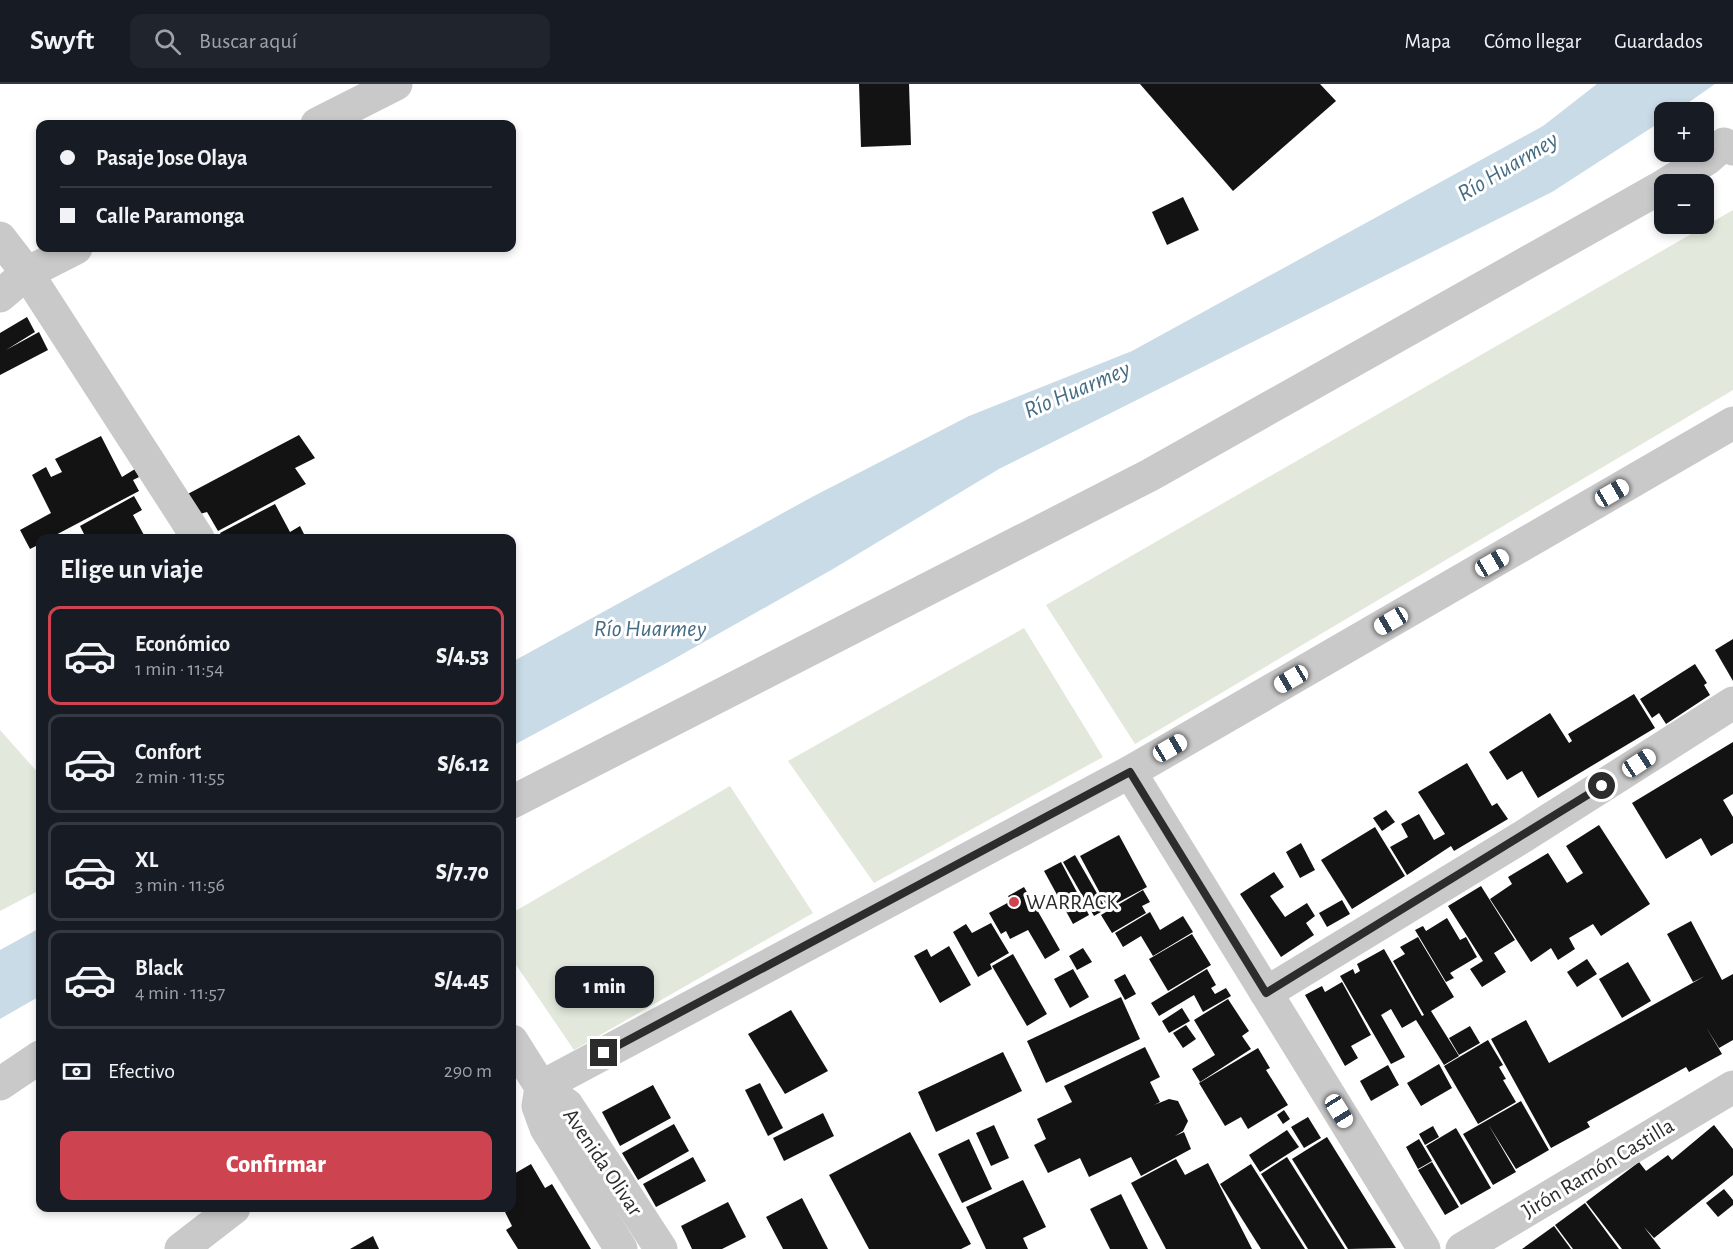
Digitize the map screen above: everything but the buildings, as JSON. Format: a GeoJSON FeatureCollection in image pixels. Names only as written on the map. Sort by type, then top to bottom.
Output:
{"type":"FeatureCollection","features":[{"type":"Feature","properties":{"kind":"street"},"geometry":{"type":"LineString","coordinates":[[325,120],[396,84]]}},
{"type":"Feature","properties":{"kind":"street"},"geometry":{"type":"LineString","coordinates":[[1683,174],[1730,142]]}},
{"type":"Feature","properties":{"kind":"street"},"geometry":{"type":"LineString","coordinates":[[516,800],[1150,475],[1654,192]]}},
{"type":"Feature","properties":{"kind":"street"},"geometry":{"type":"LineString","coordinates":[[0,238],[27,273],[195,534]]}},
{"type":"Feature","properties":{"kind":"street"},"geometry":{"type":"LineString","coordinates":[[0,297],[27,273],[68,252]]}},
{"type":"Feature","properties":{"kind":"street"},"geometry":{"type":"LineString","coordinates":[[516,1047],[541,1087],[1130,772],[1733,423]]}},
{"type":"Feature","properties":{"kind":"street"},"geometry":{"type":"LineString","coordinates":[[1266,993],[1527,834],[1733,703]]}},
{"type":"Feature","properties":{"kind":"street"},"geometry":{"type":"LineString","coordinates":[[1130,772],[1424,1249]]}},
{"type":"Feature","properties":{"kind":"street"},"geometry":{"type":"LineString","coordinates":[[0,1084],[36,1060]]}},
{"type":"Feature","properties":{"kind":"street","name":"Avenida Olivar"},"geometry":{"type":"LineString","coordinates":[[621,1249],[546,1128],[538,1106],[541,1087],[567,1105],[661,1249]]}},
{"type":"Feature","properties":{"kind":"street","name":"Jirón Ramón Castilla"},"geometry":{"type":"LineString","coordinates":[[1462,1249],[1733,1087]]}},
{"type":"Feature","properties":{"kind":"street"},"geometry":{"type":"LineString","coordinates":[[182,1249],[229,1212]]}},
{"type":"Feature","properties":{"kind":"shaded area"},"geometry":{"type":"Polygon","coordinates":[[[1733,210],[1733,390],[1135,744],[1046,605],[1691,234],[1714,234],[1714,221],[1733,210]]]}},
{"type":"Feature","properties":{"kind":"shaded area"},"geometry":{"type":"Polygon","coordinates":[[[1024,628],[1103,757],[874,883],[788,761],[1024,628]]]}},
{"type":"Feature","properties":{"kind":"shaded area"},"geometry":{"type":"Polygon","coordinates":[[[0,730],[36,770],[36,892],[0,911],[0,730]]]}},
{"type":"Feature","properties":{"kind":"shaded area"},"geometry":{"type":"Polygon","coordinates":[[[730,786],[813,913],[574,1050],[516,965],[516,911],[730,786]]]}},
{"type":"Feature","properties":{"kind":"water","name":"Río Huarmey"},"geometry":{"type":"Polygon","coordinates":[[[1597,84],[1715,84],[1689,102],[1654,102],[1654,126],[1552,192],[999,469],[833,569],[665,664],[516,744],[516,660],[812,497],[969,416],[1132,351],[1543,126],[1597,84]]]}},
{"type":"Feature","properties":{"kind":"water"},"geometry":{"type":"Polygon","coordinates":[[[36,930],[36,998],[0,1019],[0,950],[36,930]]]}},
{"type":"Feature","properties":{"kind":"place","name":"WARRACK"},"geometry":{"type":"Point","coordinates":[1014,902]}},
{"type":"Feature","properties":{"kind":"route"},"geometry":{"type":"LineString","coordinates":[[604,1053],[1130,772],[1266,993],[1602,786]]}}]}
